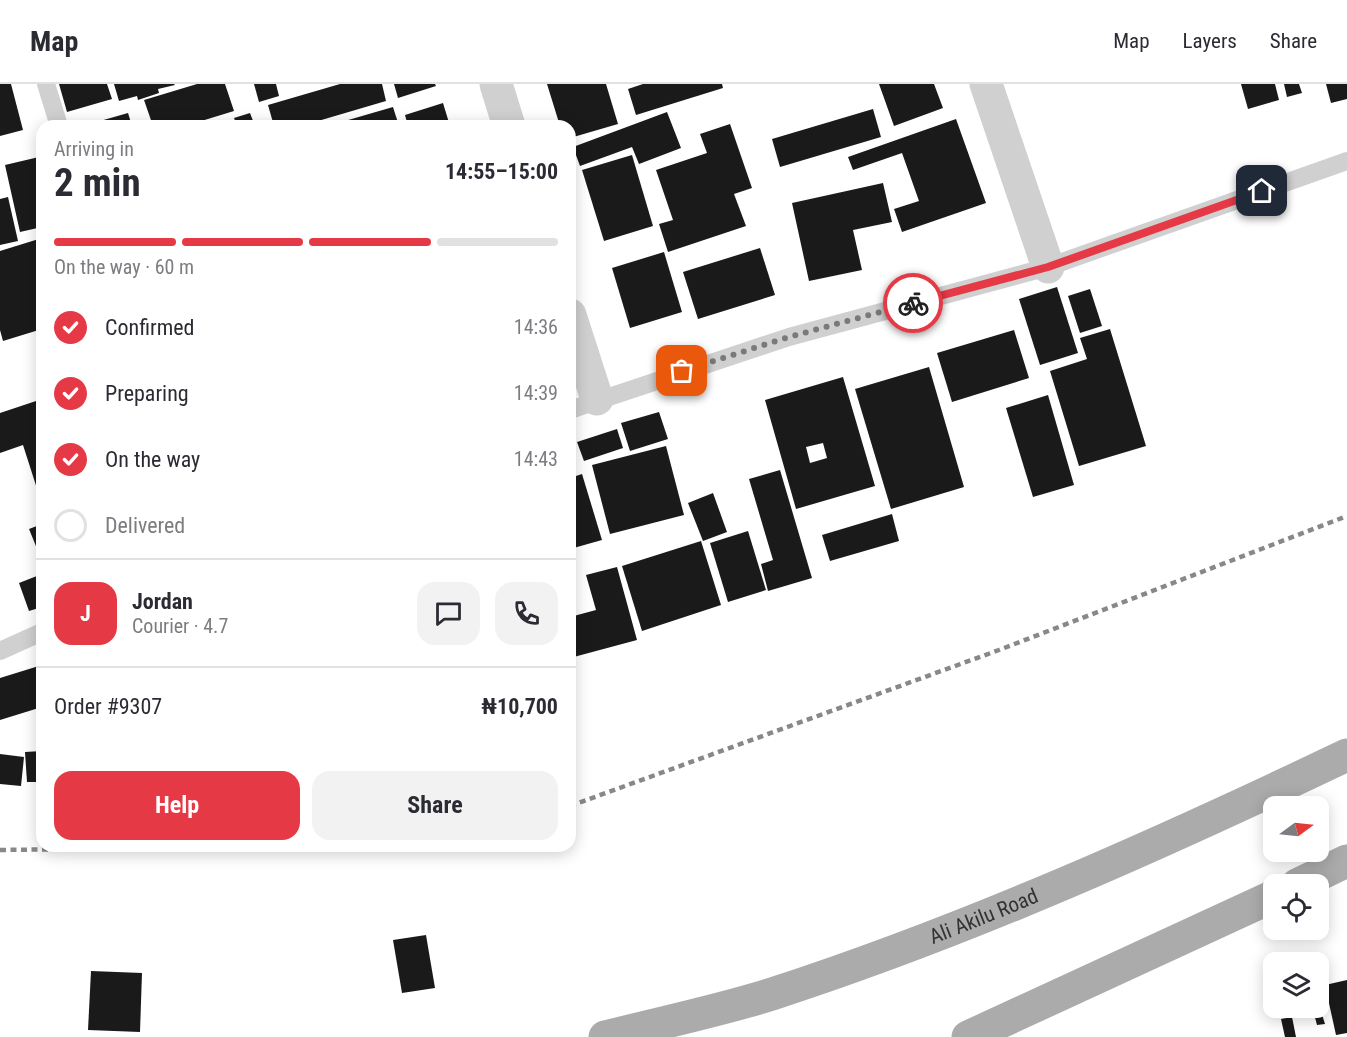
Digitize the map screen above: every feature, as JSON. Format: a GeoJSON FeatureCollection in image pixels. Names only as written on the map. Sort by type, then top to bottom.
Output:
{"type":"FeatureCollection","features":[{"type":"Feature","properties":{"kind":"main road","name":"Ali Akilu Road"},"geometry":{"type":"LineString","coordinates":[[605,1037],[771,994],[942,933],[1199,825],[1347,755]]}},
{"type":"Feature","properties":{"kind":"main road"},"geometry":{"type":"LineString","coordinates":[[1320,874],[1347,861]]}},
{"type":"Feature","properties":{"kind":"main road"},"geometry":{"type":"LineString","coordinates":[[968,1037],[1263,901]]}},
{"type":"Feature","properties":{"kind":"street"},"geometry":{"type":"LineString","coordinates":[[496,84],[507,120]]}},
{"type":"Feature","properties":{"kind":"street"},"geometry":{"type":"LineString","coordinates":[[986,84],[1048,267]]}},
{"type":"Feature","properties":{"kind":"street"},"geometry":{"type":"LineString","coordinates":[[576,356],[583,404]]}},
{"type":"Feature","properties":{"kind":"lane"},"geometry":{"type":"LineString","coordinates":[[46,84],[57,120]]}},
{"type":"Feature","properties":{"kind":"lane"},"geometry":{"type":"LineString","coordinates":[[583,404],[789,337],[1048,267],[1347,161]]}},
{"type":"Feature","properties":{"kind":"lane"},"geometry":{"type":"LineString","coordinates":[[0,651],[36,635]]}},
{"type":"Feature","properties":{"kind":"building"},"geometry":{"type":"Polygon","coordinates":[[[0,84],[11,84],[23,130],[0,136],[0,84]]]}},
{"type":"Feature","properties":{"kind":"building"},"geometry":{"type":"Polygon","coordinates":[[[59,84],[107,84],[112,99],[67,112],[59,84]]]}},
{"type":"Feature","properties":{"kind":"building"},"geometry":{"type":"Polygon","coordinates":[[[114,84],[175,85],[158,89],[159,93],[138,100],[137,96],[119,101],[114,84]]]}},
{"type":"Feature","properties":{"kind":"building"},"geometry":{"type":"Polygon","coordinates":[[[197,84],[225,84],[234,111],[205,120],[151,120],[144,100],[197,84]]]}},
{"type":"Feature","properties":{"kind":"building"},"geometry":{"type":"Polygon","coordinates":[[[254,84],[276,84],[279,96],[259,102],[254,84]]]}},
{"type":"Feature","properties":{"kind":"building"},"geometry":{"type":"Polygon","coordinates":[[[340,84],[382,84],[386,101],[321,120],[272,120],[268,105],[340,84]]]}},
{"type":"Feature","properties":{"kind":"building"},"geometry":{"type":"Polygon","coordinates":[[[394,84],[435,84],[436,86],[398,98],[394,84]]]}},
{"type":"Feature","properties":{"kind":"building"},"geometry":{"type":"Polygon","coordinates":[[[547,84],[606,84],[618,124],[576,136],[576,120],[558,120],[547,84]]]}},
{"type":"Feature","properties":{"kind":"building"},"geometry":{"type":"Polygon","coordinates":[[[643,84],[722,84],[723,88],[636,115],[628,89],[643,84]]]}},
{"type":"Feature","properties":{"kind":"building"},"geometry":{"type":"Polygon","coordinates":[[[879,84],[934,84],[943,108],[894,126],[879,84]]]}},
{"type":"Feature","properties":{"kind":"building"},"geometry":{"type":"Polygon","coordinates":[[[1241,84],[1275,84],[1279,100],[1248,109],[1241,84]]]}},
{"type":"Feature","properties":{"kind":"building"},"geometry":{"type":"Polygon","coordinates":[[[1284,84],[1299,84],[1302,93],[1287,97],[1284,84]]]}},
{"type":"Feature","properties":{"kind":"building"},"geometry":{"type":"Polygon","coordinates":[[[1326,84],[1347,84],[1347,99],[1331,103],[1326,84]]]}},
{"type":"Feature","properties":{"kind":"building"},"geometry":{"type":"Polygon","coordinates":[[[443,103],[448,120],[406,120],[405,115],[443,103]]]}},
{"type":"Feature","properties":{"kind":"building"},"geometry":{"type":"Polygon","coordinates":[[[393,107],[397,120],[348,120],[393,107]]]}},
{"type":"Feature","properties":{"kind":"building"},"geometry":{"type":"Polygon","coordinates":[[[873,109],[881,137],[780,167],[772,139],[873,109]]]}},
{"type":"Feature","properties":{"kind":"building"},"geometry":{"type":"Polygon","coordinates":[[[667,112],[681,148],[639,164],[632,147],[580,166],[576,155],[576,146],[667,112]]]}},
{"type":"Feature","properties":{"kind":"building"},"geometry":{"type":"Polygon","coordinates":[[[128,113],[130,120],[104,120],[128,113]]]}},
{"type":"Feature","properties":{"kind":"building"},"geometry":{"type":"Polygon","coordinates":[[[250,113],[253,120],[235,120],[234,118],[250,113]]]}},
{"type":"Feature","properties":{"kind":"building"},"geometry":{"type":"Polygon","coordinates":[[[956,119],[986,203],[902,232],[894,209],[919,201],[902,153],[853,170],[848,157],[956,119]]]}},
{"type":"Feature","properties":{"kind":"building"},"geometry":{"type":"Polygon","coordinates":[[[730,124],[752,188],[734,194],[746,226],[668,252],[659,224],[673,220],[656,170],[707,153],[700,134],[730,124]]]}},
{"type":"Feature","properties":{"kind":"building"},"geometry":{"type":"Polygon","coordinates":[[[632,155],[653,226],[604,241],[582,170],[632,155]]]}},
{"type":"Feature","properties":{"kind":"building"},"geometry":{"type":"Polygon","coordinates":[[[36,158],[36,228],[20,232],[5,165],[36,158]]]}},
{"type":"Feature","properties":{"kind":"building"},"geometry":{"type":"Polygon","coordinates":[[[883,183],[892,222],[853,230],[862,270],[809,281],[792,203],[883,183]]]}},
{"type":"Feature","properties":{"kind":"building"},"geometry":{"type":"Polygon","coordinates":[[[8,197],[18,241],[0,245],[0,199],[8,197]]]}},
{"type":"Feature","properties":{"kind":"building"},"geometry":{"type":"Polygon","coordinates":[[[36,240],[36,331],[3,341],[0,330],[0,251],[36,240]]]}},
{"type":"Feature","properties":{"kind":"building"},"geometry":{"type":"Polygon","coordinates":[[[760,248],[775,295],[698,319],[683,272],[760,248]]]}},
{"type":"Feature","properties":{"kind":"building"},"geometry":{"type":"Polygon","coordinates":[[[664,252],[682,312],[630,328],[612,268],[664,252]]]}},
{"type":"Feature","properties":{"kind":"building"},"geometry":{"type":"Polygon","coordinates":[[[1057,287],[1078,353],[1040,365],[1019,299],[1057,287]]]}},
{"type":"Feature","properties":{"kind":"building"},"geometry":{"type":"Polygon","coordinates":[[[1090,289],[1102,326],[1080,333],[1068,296],[1090,289]]]}},
{"type":"Feature","properties":{"kind":"building"},"geometry":{"type":"Polygon","coordinates":[[[1110,329],[1146,446],[1079,466],[1050,371],[1087,359],[1080,338],[1110,329]]]}},
{"type":"Feature","properties":{"kind":"building"},"geometry":{"type":"Polygon","coordinates":[[[1014,330],[1029,378],[952,402],[937,353],[1014,330]]]}},
{"type":"Feature","properties":{"kind":"building"},"geometry":{"type":"Polygon","coordinates":[[[929,367],[964,487],[891,509],[855,389],[929,367]]]}},
{"type":"Feature","properties":{"kind":"building"},"geometry":{"type":"Polygon","coordinates":[[[843,377],[875,486],[796,509],[765,400],[843,377]],[[823,443],[806,447],[810,463],[827,458],[823,443]]]}},
{"type":"Feature","properties":{"kind":"building"},"geometry":{"type":"Polygon","coordinates":[[[1048,395],[1074,485],[1033,497],[1006,408],[1048,395]]]}},
{"type":"Feature","properties":{"kind":"building"},"geometry":{"type":"Polygon","coordinates":[[[36,401],[36,486],[23,445],[0,453],[0,413],[36,401]]]}},
{"type":"Feature","properties":{"kind":"building"},"geometry":{"type":"Polygon","coordinates":[[[659,412],[668,439],[630,451],[621,423],[659,412]]]}},
{"type":"Feature","properties":{"kind":"building"},"geometry":{"type":"Polygon","coordinates":[[[617,429],[623,448],[584,461],[577,442],[617,429]]]}},
{"type":"Feature","properties":{"kind":"building"},"geometry":{"type":"Polygon","coordinates":[[[666,446],[684,515],[610,534],[592,465],[666,446]]]}},
{"type":"Feature","properties":{"kind":"building"},"geometry":{"type":"Polygon","coordinates":[[[780,470],[812,578],[768,591],[761,564],[773,560],[749,479],[780,470]]]}},
{"type":"Feature","properties":{"kind":"building"},"geometry":{"type":"Polygon","coordinates":[[[582,474],[602,540],[576,547],[576,476],[582,474]]]}},
{"type":"Feature","properties":{"kind":"building"},"geometry":{"type":"Polygon","coordinates":[[[713,493],[727,532],[703,541],[688,503],[713,493]]]}},
{"type":"Feature","properties":{"kind":"building"},"geometry":{"type":"Polygon","coordinates":[[[892,514],[899,541],[830,561],[822,535],[892,514]]]}},
{"type":"Feature","properties":{"kind":"building"},"geometry":{"type":"Polygon","coordinates":[[[36,526],[36,546],[29,529],[36,526]]]}},
{"type":"Feature","properties":{"kind":"building"},"geometry":{"type":"Polygon","coordinates":[[[748,531],[766,590],[728,602],[710,543],[748,531]]]}},
{"type":"Feature","properties":{"kind":"building"},"geometry":{"type":"Polygon","coordinates":[[[701,541],[721,605],[642,631],[622,566],[701,541]]]}},
{"type":"Feature","properties":{"kind":"building"},"geometry":{"type":"Polygon","coordinates":[[[617,567],[637,640],[576,656],[576,615],[596,610],[586,575],[617,567]]]}},
{"type":"Feature","properties":{"kind":"building"},"geometry":{"type":"Polygon","coordinates":[[[36,576],[36,609],[29,611],[19,583],[36,576]]]}},
{"type":"Feature","properties":{"kind":"building"},"geometry":{"type":"Polygon","coordinates":[[[36,667],[36,709],[0,720],[0,678],[36,667]]]}},
{"type":"Feature","properties":{"kind":"building"},"geometry":{"type":"Polygon","coordinates":[[[36,751],[36,782],[27,782],[25,752],[36,751]]]}},
{"type":"Feature","properties":{"kind":"building"},"geometry":{"type":"Polygon","coordinates":[[[0,754],[24,757],[21,786],[0,784],[0,754]]]}},
{"type":"Feature","properties":{"kind":"building"},"geometry":{"type":"Polygon","coordinates":[[[426,935],[435,988],[402,993],[393,940],[426,935]]]}},
{"type":"Feature","properties":{"kind":"building"},"geometry":{"type":"Polygon","coordinates":[[[91,971],[142,973],[140,1032],[88,1030],[91,971]]]}},
{"type":"Feature","properties":{"kind":"building"},"geometry":{"type":"Polygon","coordinates":[[[1347,980],[1347,1033],[1336,1035],[1329,1003],[1329,984],[1347,980]]]}},
{"type":"Feature","properties":{"kind":"building"},"geometry":{"type":"Polygon","coordinates":[[[1292,1018],[1296,1037],[1285,1037],[1281,1019],[1292,1018]]]}},
{"type":"Feature","properties":{"kind":"building"},"geometry":{"type":"Polygon","coordinates":[[[1315,1018],[1323,1018],[1325,1024],[1317,1025],[1315,1018]]]}},
{"type":"Feature","properties":{"kind":"railway"},"geometry":{"type":"LineString","coordinates":[[576,804],[999,650],[1347,516]]}},
{"type":"Feature","properties":{"kind":"railway"},"geometry":{"type":"LineString","coordinates":[[0,850],[36,850]]}},
{"type":"Feature","properties":{"kind":"way so far"},"geometry":{"type":"LineString","coordinates":[[682,371],[789,337],[913,303]]}},
{"type":"Feature","properties":{"kind":"route"},"geometry":{"type":"LineString","coordinates":[[913,303],[1048,267],[1262,191]]}}]}
